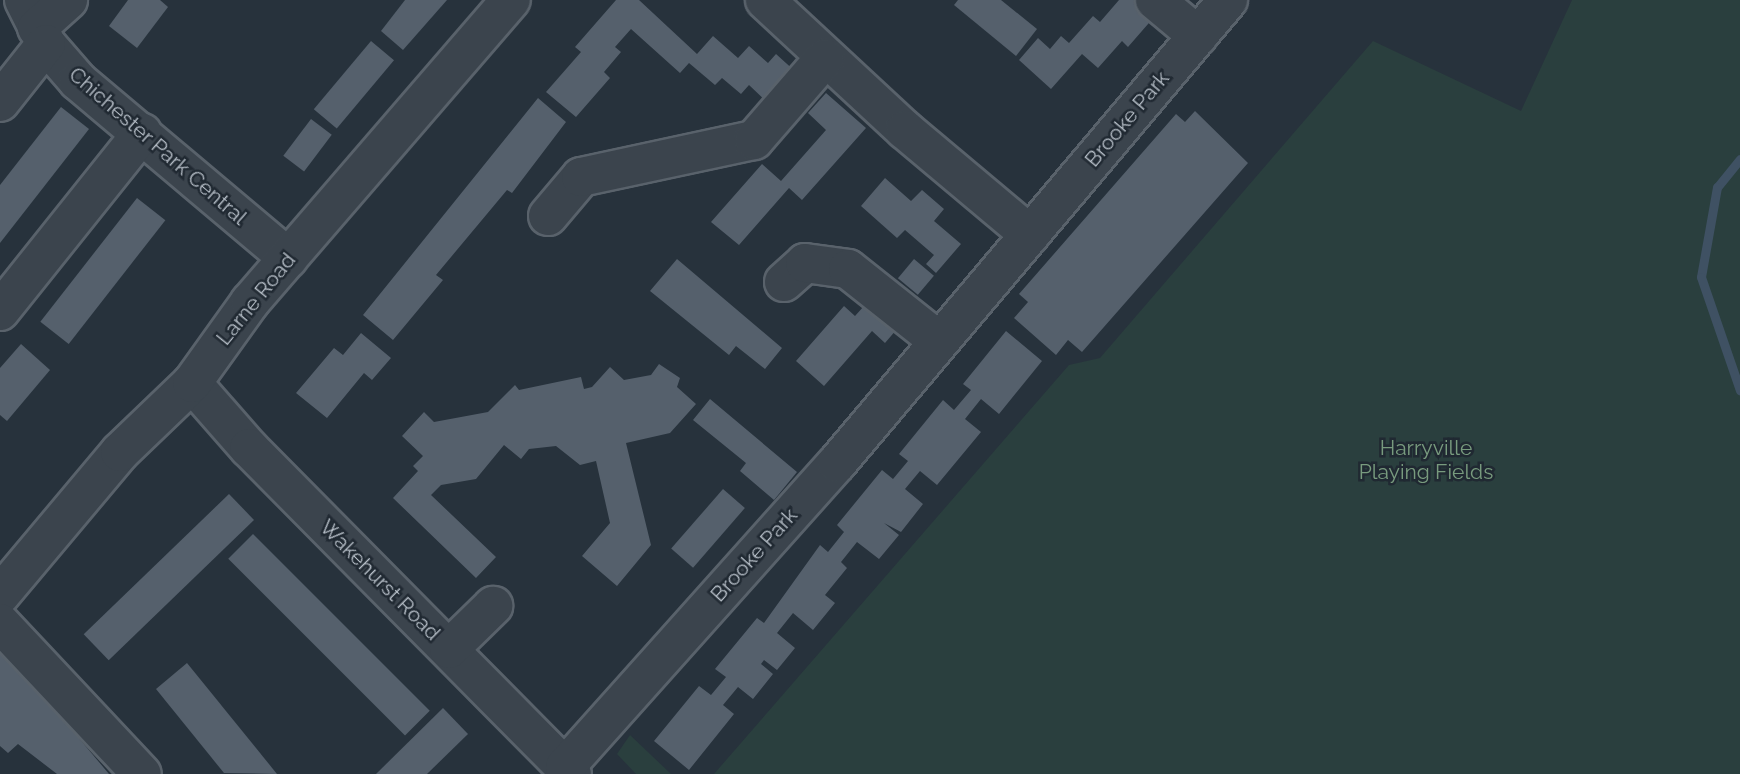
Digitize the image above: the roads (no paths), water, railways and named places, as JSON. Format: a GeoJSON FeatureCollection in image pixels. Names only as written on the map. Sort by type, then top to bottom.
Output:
{"type":"FeatureCollection","features":[{"type":"Feature","properties":{"kind":"street"},"geometry":{"type":"LineString","coordinates":[[0,103],[36,24],[68,0]]}},
{"type":"Feature","properties":{"kind":"street","name":"Larne Road"},"geometry":{"type":"LineString","coordinates":[[0,595],[120,452],[192,383],[288,258],[511,0]]}},
{"type":"Feature","properties":{"kind":"street"},"geometry":{"type":"LineString","coordinates":[[765,0],[825,58],[1030,235]]}},
{"type":"Feature","properties":{"kind":"street"},"geometry":{"type":"LineString","coordinates":[[1155,0],[1198,36]]}},
{"type":"Feature","properties":{"kind":"street","name":"Brooke Park"},"geometry":{"type":"LineString","coordinates":[[568,770],[1030,235],[1228,0]]}},
{"type":"Feature","properties":{"kind":"street","name":"Chichester Park Central"},"geometry":{"type":"LineString","coordinates":[[36,24],[78,81],[288,258]]}},
{"type":"Feature","properties":{"kind":"street"},"geometry":{"type":"LineString","coordinates":[[548,216],[582,177],[754,140],[825,58]]}},
{"type":"Feature","properties":{"kind":"street"},"geometry":{"type":"LineString","coordinates":[[0,311],[142,133]]}},
{"type":"Feature","properties":{"kind":"street"},"geometry":{"type":"LineString","coordinates":[[784,282],[805,263],[848,269],[939,341]]}},
{"type":"Feature","properties":{"kind":"street","name":"Wakehurst Road"},"geometry":{"type":"LineString","coordinates":[[192,383],[568,770]]}},
{"type":"Feature","properties":{"kind":"street"},"geometry":{"type":"LineString","coordinates":[[449,649],[493,606]]}},
{"type":"Feature","properties":{"kind":"street"},"geometry":{"type":"LineString","coordinates":[[0,623],[142,774]]}},
{"type":"Feature","properties":{"kind":"waterway"},"geometry":{"type":"LineString","coordinates":[[1740,159],[1717,187],[1701,277],[1740,390]]}},
{"type":"Feature","properties":{"kind":"park label","name":"Harryville Playing Fields"},"geometry":{"type":"Point","coordinates":[1426,460]}}]}
